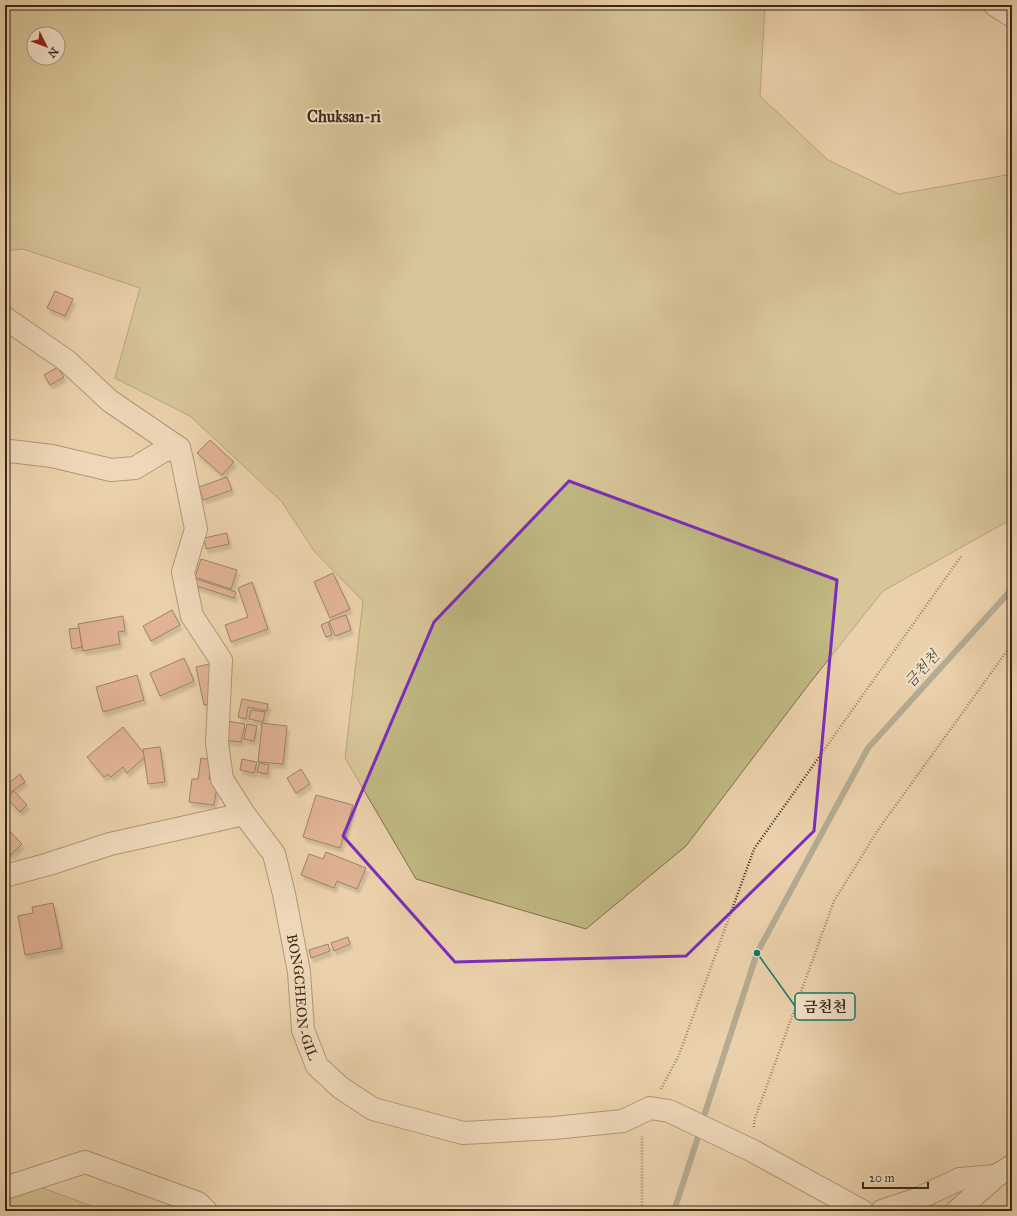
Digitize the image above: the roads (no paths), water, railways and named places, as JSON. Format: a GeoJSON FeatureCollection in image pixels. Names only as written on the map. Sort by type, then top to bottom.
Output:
{"type":"FeatureCollection","features":[{"type":"Feature","properties":{"kind":"street"},"geometry":{"type":"LineString","coordinates":[[995,5],[1012,16]]}},
{"type":"Feature","properties":{"kind":"street"},"geometry":{"type":"LineString","coordinates":[[5,318],[67,361],[110,401],[179,448]]}},
{"type":"Feature","properties":{"kind":"street"},"geometry":{"type":"LineString","coordinates":[[5,452],[10,451],[52,456],[111,470],[135,468],[164,451],[179,448]]}},
{"type":"Feature","properties":{"kind":"street","name":"BONGCHEON-GIL"},"geometry":{"type":"LineString","coordinates":[[179,448],[196,529],[183,572],[192,616],[221,660],[217,743],[222,779],[244,814],[274,854],[284,894],[299,972],[303,1030],[317,1066],[341,1088],[373,1109],[463,1133],[554,1128],[623,1122],[660,1110],[745,1147],[862,1211]]}},
{"type":"Feature","properties":{"kind":"street"},"geometry":{"type":"LineString","coordinates":[[5,876],[49,864],[110,844],[244,814]]}},
{"type":"Feature","properties":{"kind":"street"},"geometry":{"type":"LineString","coordinates":[[5,1188],[85,1162],[198,1203],[206,1211]]}},
{"type":"Feature","properties":{"kind":"street"},"geometry":{"type":"LineString","coordinates":[[882,1211],[915,1200],[960,1179],[1004,1171]]}},
{"type":"Feature","properties":{"kind":"street"},"geometry":{"type":"LineString","coordinates":[[957,1211],[1004,1171]]}},
{"type":"Feature","properties":{"kind":"waterway","name":"금천천"},"geometry":{"type":"LineString","coordinates":[[702,1122],[757,953],[868,748],[1012,589]]}},
{"type":"Feature","properties":{"kind":"waterway","name":"금천천"},"geometry":{"type":"LineString","coordinates":[[674,1211],[700,1131]]}},
{"type":"Feature","properties":{"kind":"place","name":"금천천"},"geometry":{"type":"Point","coordinates":[757,953]}},
{"type":"Feature","properties":{"kind":"district","name":"Chuksan-ri"},"geometry":{"type":"Point","coordinates":[344,116]}}]}
